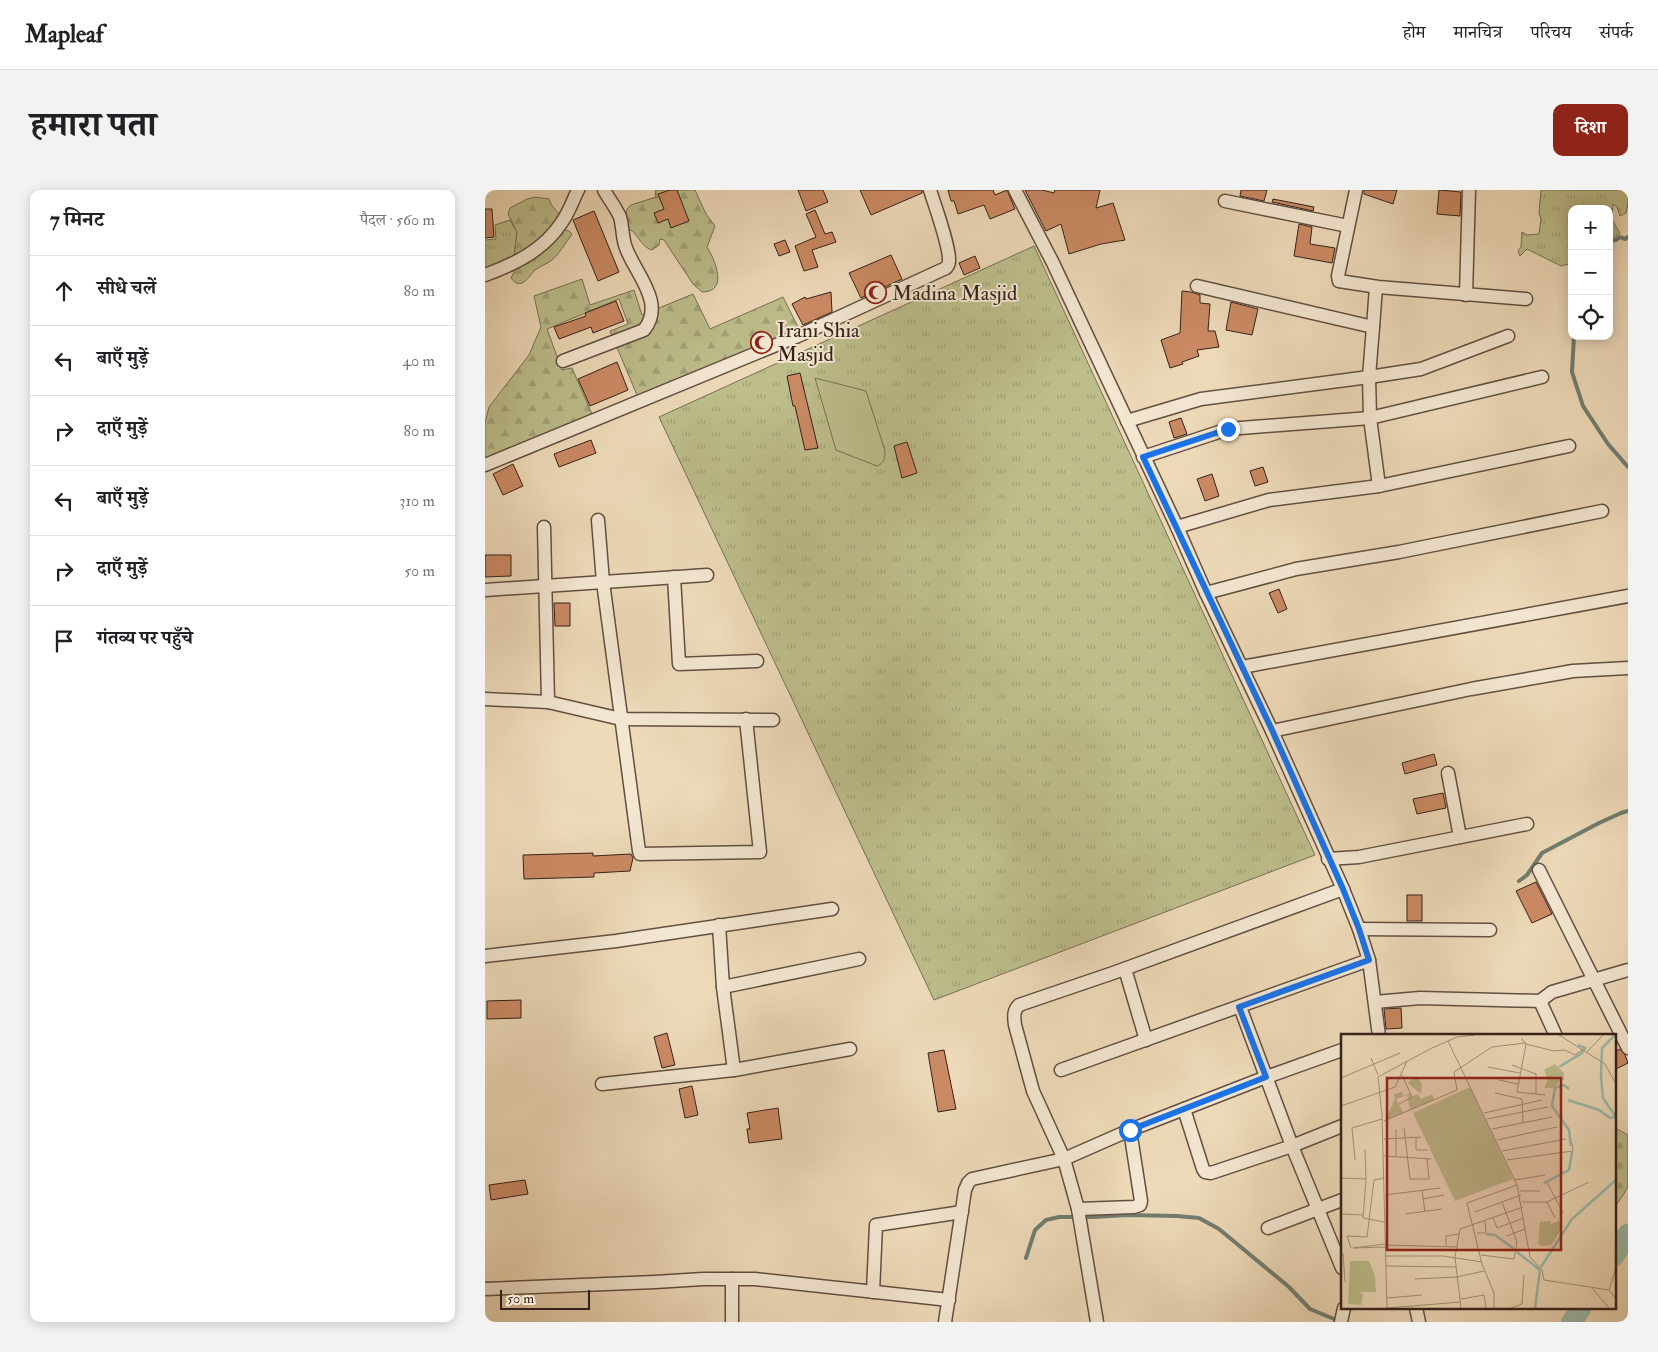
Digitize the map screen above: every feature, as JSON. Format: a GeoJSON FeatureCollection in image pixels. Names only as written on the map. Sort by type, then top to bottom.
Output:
{"type":"FeatureCollection","features":[{"type":"Feature","properties":{"kind":"street"},"geometry":{"type":"LineString","coordinates":[[485,274],[506,267],[536,251],[562,223],[578,190]]}},
{"type":"Feature","properties":{"kind":"street"},"geometry":{"type":"LineString","coordinates":[[563,360],[644,330],[649,324],[652,314],[651,298],[625,247],[620,218],[604,190]]}},
{"type":"Feature","properties":{"kind":"street"},"geometry":{"type":"LineString","coordinates":[[485,465],[798,336],[945,268],[949,264],[947,245],[930,190]]}},
{"type":"Feature","properties":{"kind":"street"},"geometry":{"type":"LineString","coordinates":[[1015,190],[1053,263],[1177,527],[1206,593],[1272,730],[1343,889],[1369,960],[1379,1034]]}},
{"type":"Feature","properties":{"kind":"street"},"geometry":{"type":"LineString","coordinates":[[1356,190],[1338,279],[1343,282],[1376,287],[1526,299]]}},
{"type":"Feature","properties":{"kind":"street"},"geometry":{"type":"LineString","coordinates":[[1467,295],[1469,190]]}},
{"type":"Feature","properties":{"kind":"street"},"geometry":{"type":"LineString","coordinates":[[1225,200],[1348,226]]}},
{"type":"Feature","properties":{"kind":"street"},"geometry":{"type":"LineString","coordinates":[[1197,286],[1373,327]]}},
{"type":"Feature","properties":{"kind":"street"},"geometry":{"type":"LineString","coordinates":[[1376,287],[1369,377],[1369,418],[1379,486]]}},
{"type":"Feature","properties":{"kind":"street"},"geometry":{"type":"LineString","coordinates":[[1127,421],[1201,399],[1369,377],[1421,368],[1509,336]]}},
{"type":"Feature","properties":{"kind":"street"},"geometry":{"type":"LineString","coordinates":[[1143,457],[1228,429],[1369,418],[1542,377]]}},
{"type":"Feature","properties":{"kind":"street"},"geometry":{"type":"LineString","coordinates":[[1177,527],[1269,500],[1379,486],[1569,446]]}},
{"type":"Feature","properties":{"kind":"street"},"geometry":{"type":"LineString","coordinates":[[1206,593],[1296,569],[1399,552],[1602,511]]}},
{"type":"Feature","properties":{"kind":"street"},"geometry":{"type":"LineString","coordinates":[[598,520],[603,582],[621,719],[639,851],[642,854],[760,852],[747,719]]}},
{"type":"Feature","properties":{"kind":"street"},"geometry":{"type":"LineString","coordinates":[[544,527],[547,587],[548,702]]}},
{"type":"Feature","properties":{"kind":"street"},"geometry":{"type":"LineString","coordinates":[[485,590],[707,575]]}},
{"type":"Feature","properties":{"kind":"street"},"geometry":{"type":"LineString","coordinates":[[674,577],[679,664],[757,662]]}},
{"type":"Feature","properties":{"kind":"street"},"geometry":{"type":"LineString","coordinates":[[1242,667],[1628,596]]}},
{"type":"Feature","properties":{"kind":"street"},"geometry":{"type":"LineString","coordinates":[[1272,730],[1471,689],[1573,671],[1628,668]]}},
{"type":"Feature","properties":{"kind":"street"},"geometry":{"type":"LineString","coordinates":[[485,699],[548,702],[621,719],[773,720]]}},
{"type":"Feature","properties":{"kind":"street"},"geometry":{"type":"LineString","coordinates":[[1448,773],[1460,837]]}},
{"type":"Feature","properties":{"kind":"street"},"geometry":{"type":"LineString","coordinates":[[1328,859],[1359,857],[1527,824]]}},
{"type":"Feature","properties":{"kind":"street"},"geometry":{"type":"LineString","coordinates":[[1539,870],[1628,1048]]}},
{"type":"Feature","properties":{"kind":"street"},"geometry":{"type":"LineString","coordinates":[[1097,1322],[1079,1214],[1064,1159],[1033,1091],[1015,1025],[1015,1009],[1019,1005],[1125,969],[1343,889]]}},
{"type":"Feature","properties":{"kind":"street"},"geometry":{"type":"LineString","coordinates":[[485,956],[616,941],[832,909]]}},
{"type":"Feature","properties":{"kind":"street"},"geometry":{"type":"LineString","coordinates":[[719,925],[723,987],[734,1070]]}},
{"type":"Feature","properties":{"kind":"street"},"geometry":{"type":"LineString","coordinates":[[1359,929],[1489,930]]}},
{"type":"Feature","properties":{"kind":"street"},"geometry":{"type":"LineString","coordinates":[[723,987],[859,959]]}},
{"type":"Feature","properties":{"kind":"street"},"geometry":{"type":"LineString","coordinates":[[1061,1070],[1369,960]]}},
{"type":"Feature","properties":{"kind":"street"},"geometry":{"type":"LineString","coordinates":[[1125,969],[1146,1040]]}},
{"type":"Feature","properties":{"kind":"street"},"geometry":{"type":"LineString","coordinates":[[1375,1002],[1420,998],[1540,1001],[1552,992],[1628,970]]}},
{"type":"Feature","properties":{"kind":"street"},"geometry":{"type":"LineString","coordinates":[[1540,1001],[1555,1034]]}},
{"type":"Feature","properties":{"kind":"street"},"geometry":{"type":"LineString","coordinates":[[1239,1007],[1291,1146],[1341,1266]]}},
{"type":"Feature","properties":{"kind":"street"},"geometry":{"type":"LineString","coordinates":[[602,1084],[734,1070],[850,1049]]}},
{"type":"Feature","properties":{"kind":"street"},"geometry":{"type":"LineString","coordinates":[[945,1322],[965,1190],[972,1179],[1064,1159],[1130,1130],[1266,1077],[1341,1050]]}},
{"type":"Feature","properties":{"kind":"street"},"geometry":{"type":"LineString","coordinates":[[1184,1109],[1203,1169],[1205,1172],[1214,1173],[1341,1126]]}},
{"type":"Feature","properties":{"kind":"street"},"geometry":{"type":"LineString","coordinates":[[1079,1214],[1140,1205],[1141,1201],[1130,1130]]}},
{"type":"Feature","properties":{"kind":"street"},"geometry":{"type":"LineString","coordinates":[[1268,1228],[1341,1200]]}},
{"type":"Feature","properties":{"kind":"street"},"geometry":{"type":"LineString","coordinates":[[873,1292],[877,1225],[962,1212]]}},
{"type":"Feature","properties":{"kind":"street"},"geometry":{"type":"LineString","coordinates":[[485,1289],[703,1279],[755,1279],[949,1300]]}},
{"type":"Feature","properties":{"kind":"street"},"geometry":{"type":"LineString","coordinates":[[732,1279],[732,1322]]}},
{"type":"Feature","properties":{"kind":"green space"},"geometry":{"type":"Polygon","coordinates":[[[656,190],[695,190],[706,214],[715,226],[707,247],[716,267],[718,281],[710,291],[702,292],[693,284],[664,240],[660,239],[659,245],[652,250],[649,249],[627,227],[627,209],[631,205],[656,197],[656,190]]]}},
{"type":"Feature","properties":{"kind":"green space"},"geometry":{"type":"Polygon","coordinates":[[[1541,190],[1628,190],[1626,213],[1620,216],[1617,207],[1613,204],[1568,205],[1568,264],[1561,266],[1527,249],[1520,256],[1518,251],[1521,247],[1522,232],[1527,235],[1539,234],[1541,219],[1539,213],[1541,190]]]}},
{"type":"Feature","properties":{"kind":"green space"},"geometry":{"type":"Polygon","coordinates":[[[535,197],[549,199],[562,218],[538,244],[514,258],[517,232],[508,214],[510,208],[535,197]]]}},
{"type":"Feature","properties":{"kind":"green space"},"geometry":{"type":"Polygon","coordinates":[[[510,220],[517,232],[514,258],[485,268],[485,240],[496,239],[495,225],[510,220]]]}},
{"type":"Feature","properties":{"kind":"green space"},"geometry":{"type":"Polygon","coordinates":[[[1613,222],[1620,233],[1613,239],[1613,222]]]}},
{"type":"Feature","properties":{"kind":"green space"},"geometry":{"type":"Polygon","coordinates":[[[560,228],[572,234],[558,254],[535,270],[525,281],[518,284],[515,282],[511,278],[514,272],[511,266],[560,228]]]}},
{"type":"Feature","properties":{"kind":"green space"},"geometry":{"type":"Polygon","coordinates":[[[1034,246],[1315,855],[934,1000],[659,417],[1034,246]]]}},
{"type":"Feature","properties":{"kind":"green space"},"geometry":{"type":"Polygon","coordinates":[[[582,279],[590,305],[634,290],[642,315],[693,294],[710,329],[783,297],[800,331],[485,462],[485,423],[489,407],[529,355],[541,327],[534,296],[582,279]],[[619,299],[547,329],[562,370],[572,368],[592,414],[637,395],[610,331],[628,324],[619,299]]]}},
{"type":"Feature","properties":{"kind":"green space"},"geometry":{"type":"Polygon","coordinates":[[[815,378],[866,391],[885,451],[881,464],[877,466],[836,450],[815,378]]]}},
{"type":"Feature","properties":{"kind":"green space"},"geometry":{"type":"Polygon","coordinates":[[[1615,1130],[1628,1135],[1628,1187],[1615,1207],[1615,1130]]]}},
{"type":"Feature","properties":{"kind":"building"},"geometry":{"type":"Polygon","coordinates":[[[677,190],[689,221],[671,228],[668,219],[658,223],[654,213],[664,209],[658,194],[677,190]]]}},
{"type":"Feature","properties":{"kind":"building"},"geometry":{"type":"Polygon","coordinates":[[[798,190],[823,190],[828,202],[806,211],[798,190]]]}},
{"type":"Feature","properties":{"kind":"building"},"geometry":{"type":"Polygon","coordinates":[[[860,190],[922,190],[922,193],[871,215],[860,190]]]}},
{"type":"Feature","properties":{"kind":"building"},"geometry":{"type":"Polygon","coordinates":[[[948,190],[993,190],[995,195],[1007,190],[1015,209],[990,219],[984,205],[958,214],[948,190]]]}},
{"type":"Feature","properties":{"kind":"building"},"geometry":{"type":"Polygon","coordinates":[[[1025,190],[1042,190],[1054,193],[1055,190],[1100,190],[1096,208],[1113,203],[1125,240],[1101,244],[1069,254],[1061,224],[1046,231],[1025,190]]]}},
{"type":"Feature","properties":{"kind":"building"},"geometry":{"type":"Polygon","coordinates":[[[1241,190],[1267,190],[1264,201],[1240,196],[1241,190]]]}},
{"type":"Feature","properties":{"kind":"building"},"geometry":{"type":"Polygon","coordinates":[[[1364,190],[1397,190],[1393,204],[1364,194],[1364,190]]]}},
{"type":"Feature","properties":{"kind":"building"},"geometry":{"type":"Polygon","coordinates":[[[1439,190],[1461,192],[1460,216],[1437,214],[1439,190]]]}},
{"type":"Feature","properties":{"kind":"building"},"geometry":{"type":"Polygon","coordinates":[[[1273,199],[1314,207],[1313,211],[1272,202],[1273,199]]]}},
{"type":"Feature","properties":{"kind":"building"},"geometry":{"type":"Polygon","coordinates":[[[485,209],[492,209],[494,237],[485,238],[485,209]]]}},
{"type":"Feature","properties":{"kind":"building"},"geometry":{"type":"Polygon","coordinates":[[[815,210],[825,234],[832,232],[836,242],[812,250],[818,267],[804,271],[795,246],[816,237],[806,214],[815,210]]]}},
{"type":"Feature","properties":{"kind":"building"},"geometry":{"type":"Polygon","coordinates":[[[594,211],[619,272],[598,281],[573,220],[594,211]]]}},
{"type":"Feature","properties":{"kind":"building"},"geometry":{"type":"Polygon","coordinates":[[[1299,224],[1312,227],[1310,244],[1335,248],[1332,263],[1294,256],[1299,224]]]}},
{"type":"Feature","properties":{"kind":"building"},"geometry":{"type":"Polygon","coordinates":[[[785,240],[790,252],[779,256],[774,244],[785,240]]]}},
{"type":"Feature","properties":{"kind":"building"},"geometry":{"type":"Polygon","coordinates":[[[891,255],[902,279],[861,298],[849,273],[891,255]]]}},
{"type":"Feature","properties":{"kind":"building"},"geometry":{"type":"Polygon","coordinates":[[[975,256],[980,268],[964,275],[959,263],[975,256]]]}},
{"type":"Feature","properties":{"kind":"building"},"geometry":{"type":"Polygon","coordinates":[[[1182,291],[1200,295],[1200,303],[1210,304],[1208,331],[1215,331],[1219,347],[1197,350],[1199,356],[1170,368],[1161,340],[1180,333],[1182,291]]]}},
{"type":"Feature","properties":{"kind":"building"},"geometry":{"type":"Polygon","coordinates":[[[831,292],[832,312],[803,325],[792,304],[805,297],[806,299],[831,292]]]}},
{"type":"Feature","properties":{"kind":"building"},"geometry":{"type":"Polygon","coordinates":[[[616,301],[624,321],[593,333],[591,327],[559,339],[554,327],[586,316],[585,313],[616,301]]]}},
{"type":"Feature","properties":{"kind":"building"},"geometry":{"type":"Polygon","coordinates":[[[1231,302],[1258,309],[1252,335],[1226,330],[1231,302]]]}},
{"type":"Feature","properties":{"kind":"building"},"geometry":{"type":"Polygon","coordinates":[[[617,362],[628,390],[590,406],[578,379],[617,362]]]}},
{"type":"Feature","properties":{"kind":"building"},"geometry":{"type":"Polygon","coordinates":[[[800,373],[818,448],[805,450],[787,376],[800,373]]]}},
{"type":"Feature","properties":{"kind":"building"},"geometry":{"type":"Polygon","coordinates":[[[1181,418],[1187,434],[1174,438],[1169,422],[1181,418]]]}},
{"type":"Feature","properties":{"kind":"building"},"geometry":{"type":"Polygon","coordinates":[[[591,440],[596,453],[559,467],[554,454],[591,440]]]}},
{"type":"Feature","properties":{"kind":"building"},"geometry":{"type":"Polygon","coordinates":[[[907,442],[917,473],[902,478],[894,446],[907,442]]]}},
{"type":"Feature","properties":{"kind":"building"},"geometry":{"type":"Polygon","coordinates":[[[513,464],[523,486],[503,495],[493,474],[513,464]]]}},
{"type":"Feature","properties":{"kind":"building"},"geometry":{"type":"Polygon","coordinates":[[[1263,467],[1268,482],[1255,486],[1250,471],[1263,467]]]}},
{"type":"Feature","properties":{"kind":"building"},"geometry":{"type":"Polygon","coordinates":[[[1212,474],[1219,496],[1205,501],[1197,479],[1212,474]]]}},
{"type":"Feature","properties":{"kind":"building"},"geometry":{"type":"Polygon","coordinates":[[[485,555],[511,555],[511,576],[485,577],[485,555]]]}},
{"type":"Feature","properties":{"kind":"building"},"geometry":{"type":"Polygon","coordinates":[[[1279,589],[1287,609],[1278,613],[1269,593],[1279,589]]]}},
{"type":"Feature","properties":{"kind":"building"},"geometry":{"type":"Polygon","coordinates":[[[554,603],[570,603],[570,626],[555,626],[554,603]]]}},
{"type":"Feature","properties":{"kind":"building"},"geometry":{"type":"Polygon","coordinates":[[[1434,754],[1437,765],[1405,774],[1402,763],[1434,754]]]}},
{"type":"Feature","properties":{"kind":"building"},"geometry":{"type":"Polygon","coordinates":[[[1443,793],[1446,808],[1417,814],[1413,799],[1443,793]]]}},
{"type":"Feature","properties":{"kind":"building"},"geometry":{"type":"Polygon","coordinates":[[[593,853],[593,856],[631,854],[633,858],[630,871],[594,873],[594,877],[524,879],[523,855],[593,853]]]}},
{"type":"Feature","properties":{"kind":"building"},"geometry":{"type":"Polygon","coordinates":[[[1536,882],[1552,914],[1532,923],[1516,891],[1536,882]]]}},
{"type":"Feature","properties":{"kind":"building"},"geometry":{"type":"Polygon","coordinates":[[[1407,895],[1422,895],[1422,921],[1407,921],[1407,895]]]}},
{"type":"Feature","properties":{"kind":"building"},"geometry":{"type":"Polygon","coordinates":[[[521,1000],[521,1018],[487,1019],[487,1001],[521,1000]]]}},
{"type":"Feature","properties":{"kind":"building"},"geometry":{"type":"Polygon","coordinates":[[[1401,1008],[1402,1028],[1386,1029],[1384,1009],[1401,1008]]]}},
{"type":"Feature","properties":{"kind":"building"},"geometry":{"type":"Polygon","coordinates":[[[667,1033],[675,1065],[662,1068],[654,1037],[667,1033]]]}},
{"type":"Feature","properties":{"kind":"building"},"geometry":{"type":"Polygon","coordinates":[[[1620,1049],[1628,1063],[1615,1070],[1615,1052],[1620,1049]]]}},
{"type":"Feature","properties":{"kind":"building"},"geometry":{"type":"Polygon","coordinates":[[[944,1050],[956,1109],[938,1112],[928,1053],[944,1050]]]}},
{"type":"Feature","properties":{"kind":"building"},"geometry":{"type":"Polygon","coordinates":[[[692,1086],[698,1115],[685,1118],[679,1089],[692,1086]]]}},
{"type":"Feature","properties":{"kind":"building"},"geometry":{"type":"Polygon","coordinates":[[[778,1108],[782,1139],[749,1143],[747,1129],[750,1129],[747,1113],[778,1108]]]}},
{"type":"Feature","properties":{"kind":"building"},"geometry":{"type":"Polygon","coordinates":[[[525,1180],[528,1194],[491,1200],[489,1185],[525,1180]]]}},
{"type":"Feature","properties":{"kind":"waterway"},"geometry":{"type":"LineString","coordinates":[[1613,240],[1620,237],[1625,239],[1628,237]]}},
{"type":"Feature","properties":{"kind":"waterway"},"geometry":{"type":"LineString","coordinates":[[1574,340],[1572,372],[1583,406],[1608,444],[1628,467]]}},
{"type":"Feature","properties":{"kind":"waterway"},"geometry":{"type":"LineString","coordinates":[[1519,881],[1527,875],[1542,853],[1599,823],[1628,811]]}},
{"type":"Feature","properties":{"kind":"waterway"},"geometry":{"type":"LineString","coordinates":[[1026,1258],[1035,1230],[1046,1220],[1059,1217],[1127,1215],[1199,1218],[1219,1229],[1289,1287],[1310,1309],[1334,1319],[1336,1322]]}},
{"type":"Feature","properties":{"kind":"waterway"},"geometry":{"type":"LineString","coordinates":[[1615,1254],[1628,1234]]}},
{"type":"Feature","properties":{"kind":"waterway"},"geometry":{"type":"LineString","coordinates":[[1572,1322],[1580,1310]]}},
{"type":"Feature","properties":{"kind":"place","name":"Madina Masjid"},"geometry":{"type":"Point","coordinates":[876,293]}},
{"type":"Feature","properties":{"kind":"place","name":"Irani Shia Masjid"},"geometry":{"type":"Point","coordinates":[761,342]}},
{"type":"Feature","properties":{"kind":"route"},"geometry":{"type":"LineString","coordinates":[[1130,1130],[1266,1077],[1239,1007],[1369,960],[1343,889],[1333,871],[1272,730],[1143,457],[1228,429]]}}]}
